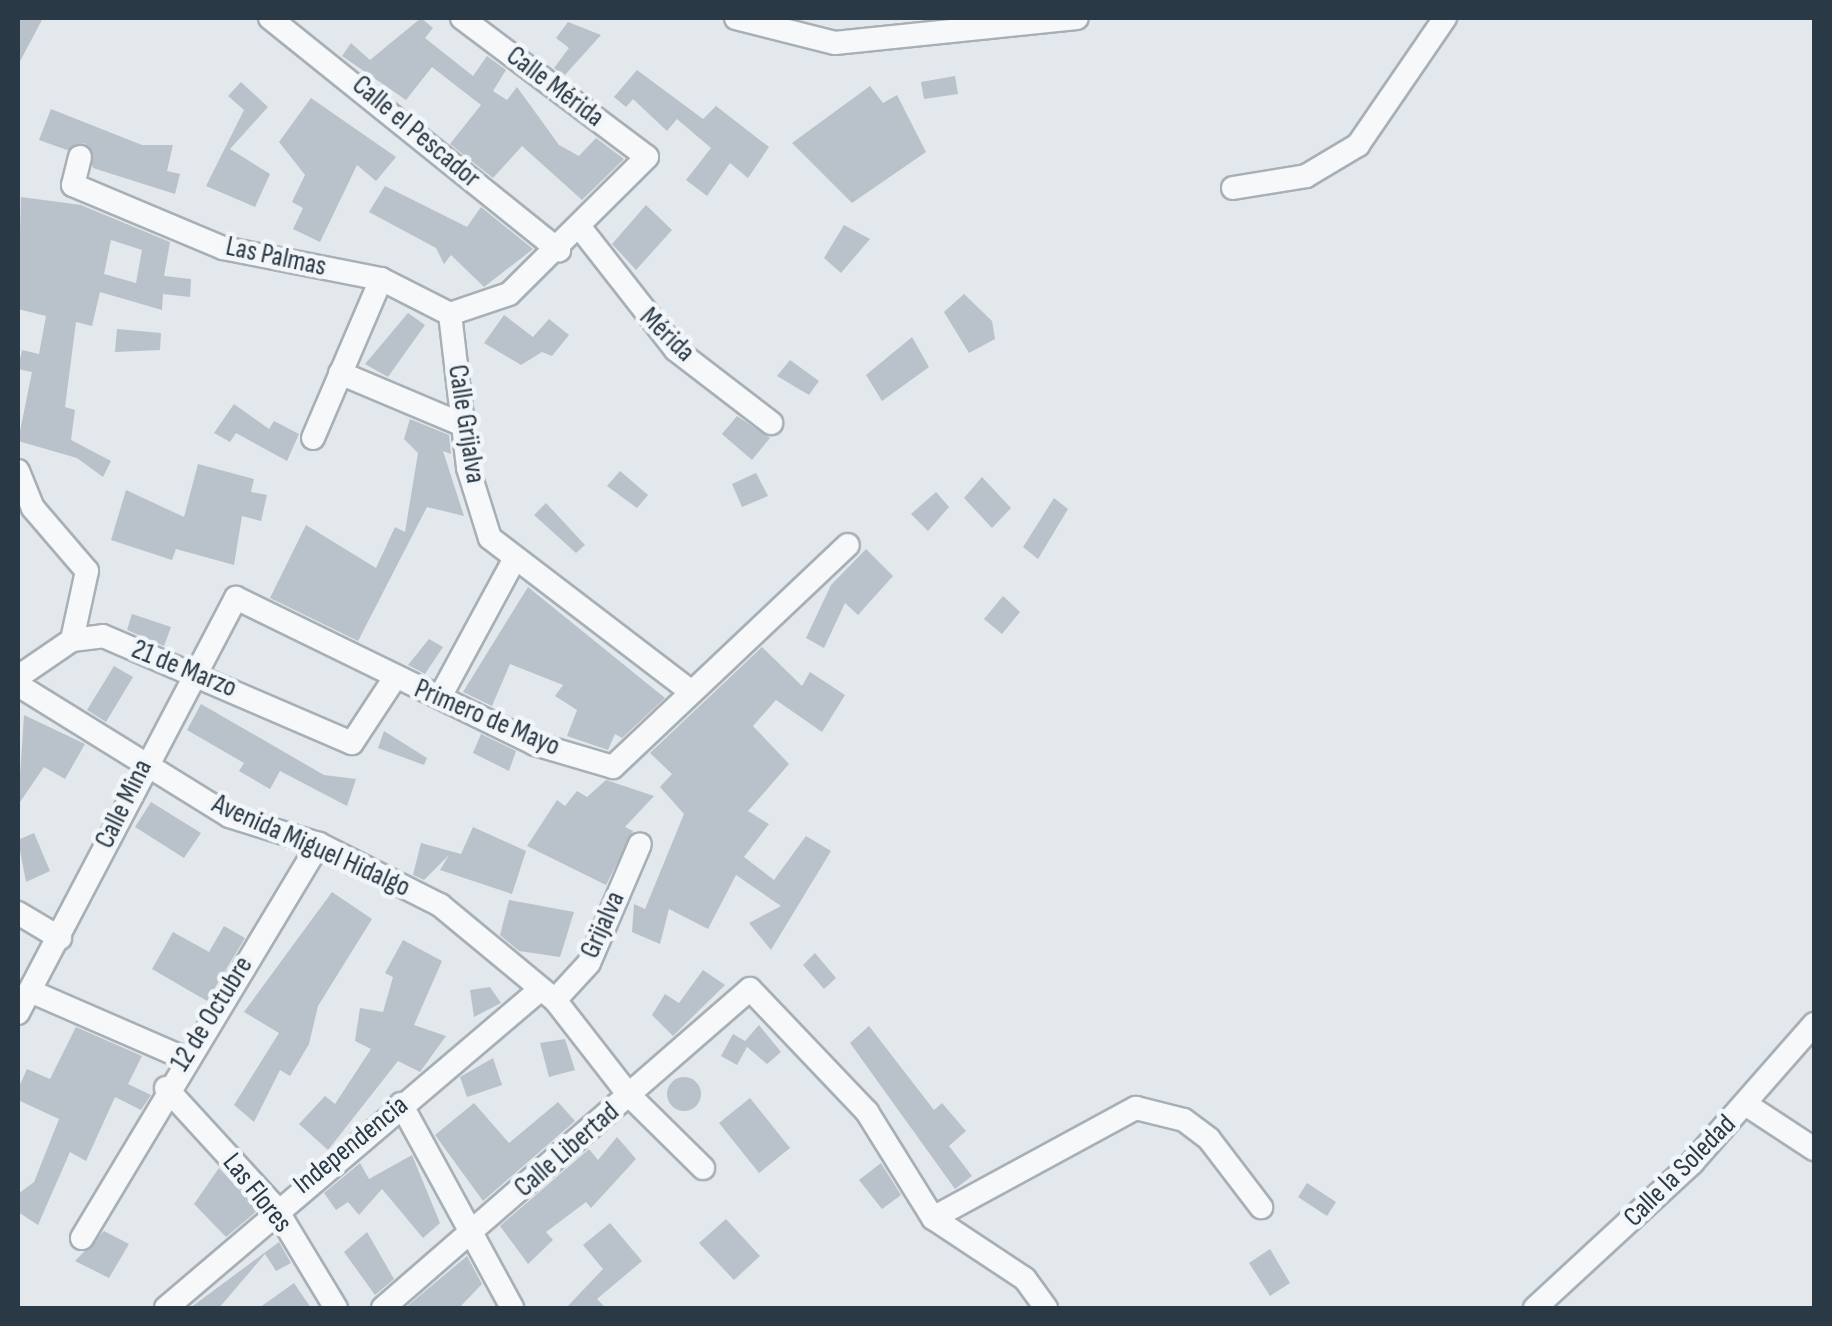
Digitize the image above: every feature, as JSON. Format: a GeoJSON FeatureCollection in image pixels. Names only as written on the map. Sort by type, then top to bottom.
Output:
{"type":"FeatureCollection","features":[{"type":"Feature","properties":{"kind":"street","name":"Calle el Pescador"},"geometry":{"type":"LineString","coordinates":[[270,18],[559,250]]}},
{"type":"Feature","properties":{"kind":"street","name":"Calle Mérida"},"geometry":{"type":"LineString","coordinates":[[462,18],[647,157],[582,230]]}},
{"type":"Feature","properties":{"kind":"street"},"geometry":{"type":"LineString","coordinates":[[736,18],[836,43],[1077,18]]}},
{"type":"Feature","properties":{"kind":"street"},"geometry":{"type":"LineString","coordinates":[[1233,188],[1306,176],[1358,146],[1446,18]]}},
{"type":"Feature","properties":{"kind":"street","name":"Las Palmas"},"geometry":{"type":"LineString","coordinates":[[80,157],[73,185],[223,248],[381,279],[450,314]]}},
{"type":"Feature","properties":{"kind":"street"},"geometry":{"type":"LineString","coordinates":[[450,314],[510,294],[582,230]]}},
{"type":"Feature","properties":{"kind":"street","name":"Mérida"},"geometry":{"type":"LineString","coordinates":[[582,230],[676,350],[771,423]]}},
{"type":"Feature","properties":{"kind":"street"},"geometry":{"type":"LineString","coordinates":[[312,438],[381,279]]}},
{"type":"Feature","properties":{"kind":"street","name":"Calle Grijalva"},"geometry":{"type":"LineString","coordinates":[[450,314],[463,425],[490,538],[513,562],[690,691]]}},
{"type":"Feature","properties":{"kind":"street"},"geometry":{"type":"LineString","coordinates":[[340,373],[463,425]]}},
{"type":"Feature","properties":{"kind":"street"},"geometry":{"type":"LineString","coordinates":[[18,470],[33,508],[87,571],[72,640],[18,676]]}},
{"type":"Feature","properties":{"kind":"street","name":"Primero de Mayo"},"geometry":{"type":"LineString","coordinates":[[236,598],[394,679],[441,695],[536,744],[614,767],[848,544]]}},
{"type":"Feature","properties":{"kind":"street"},"geometry":{"type":"LineString","coordinates":[[441,695],[513,562]]}},
{"type":"Feature","properties":{"kind":"street","name":"Calle Mina"},"geometry":{"type":"LineString","coordinates":[[18,1013],[60,938],[144,760],[202,673],[236,598]]}},
{"type":"Feature","properties":{"kind":"street","name":"21 de Marzo"},"geometry":{"type":"LineString","coordinates":[[72,640],[103,636],[202,673],[352,743],[394,679]]}},
{"type":"Feature","properties":{"kind":"street","name":"Avenida Miguel Hidalgo"},"geometry":{"type":"LineString","coordinates":[[18,684],[229,816],[318,844],[440,905],[548,994],[630,1096],[703,1168]]}},
{"type":"Feature","properties":{"kind":"street","name":"12 de Octubre"},"geometry":{"type":"LineString","coordinates":[[82,1238],[130,1169],[166,1088],[318,844]]}},
{"type":"Feature","properties":{"kind":"street","name":"Grijalva"},"geometry":{"type":"LineString","coordinates":[[548,994],[588,964],[640,844]]}},
{"type":"Feature","properties":{"kind":"street"},"geometry":{"type":"LineString","coordinates":[[18,913],[60,938]]}},
{"type":"Feature","properties":{"kind":"street","name":"Calle Libertad"},"geometry":{"type":"LineString","coordinates":[[383,1308],[750,989],[867,1112],[933,1218]]}},
{"type":"Feature","properties":{"kind":"street"},"geometry":{"type":"LineString","coordinates":[[30,991],[184,1058]]}},
{"type":"Feature","properties":{"kind":"street","name":"Independencia"},"geometry":{"type":"LineString","coordinates":[[166,1308],[275,1207],[401,1104],[548,994]]}},
{"type":"Feature","properties":{"kind":"street","name":"Calle la Soledad"},"geometry":{"type":"LineString","coordinates":[[1535,1308],[1747,1105],[1814,1024]]}},
{"type":"Feature","properties":{"kind":"street","name":"Las Flores"},"geometry":{"type":"LineString","coordinates":[[166,1088],[275,1207],[336,1308]]}},
{"type":"Feature","properties":{"kind":"street"},"geometry":{"type":"LineString","coordinates":[[401,1104],[476,1230],[512,1308]]}},
{"type":"Feature","properties":{"kind":"street"},"geometry":{"type":"LineString","coordinates":[[1747,1105],[1814,1148]]}},
{"type":"Feature","properties":{"kind":"street"},"geometry":{"type":"LineString","coordinates":[[1046,1308],[1025,1279],[933,1218],[1136,1108],[1184,1120],[1209,1139],[1261,1207]]}},
{"type":"Feature","properties":{"kind":"building"},"geometry":{"type":"Polygon","coordinates":[[[18,18],[43,18],[18,65],[18,18]]]}},
{"type":"Feature","properties":{"kind":"building"},"geometry":{"type":"Polygon","coordinates":[[[421,18],[433,28],[425,38],[473,76],[487,56],[506,70],[493,91],[507,100],[517,87],[559,145],[579,156],[596,138],[624,159],[582,200],[522,146],[493,178],[450,144],[481,105],[432,67],[406,100],[342,56],[351,43],[370,60],[421,18]]]}},
{"type":"Feature","properties":{"kind":"building"},"geometry":{"type":"Polygon","coordinates":[[[568,22],[601,35],[564,76],[554,68],[569,48],[556,38],[568,22]]]}},
{"type":"Feature","properties":{"kind":"building"},"geometry":{"type":"Polygon","coordinates":[[[637,70],[703,119],[716,106],[769,147],[748,178],[730,163],[707,196],[686,180],[711,148],[677,119],[667,131],[633,99],[626,107],[614,97],[637,70]]]}},
{"type":"Feature","properties":{"kind":"building"},"geometry":{"type":"Polygon","coordinates":[[[955,76],[958,94],[924,99],[921,82],[955,76]]]}},
{"type":"Feature","properties":{"kind":"building"},"geometry":{"type":"Polygon","coordinates":[[[241,82],[268,107],[230,149],[270,174],[255,207],[206,186],[244,110],[228,96],[241,82]]]}},
{"type":"Feature","properties":{"kind":"building"},"geometry":{"type":"Polygon","coordinates":[[[870,86],[883,103],[897,95],[926,152],[852,203],[792,143],[870,86]]]}},
{"type":"Feature","properties":{"kind":"building"},"geometry":{"type":"Polygon","coordinates":[[[311,98],[396,157],[376,181],[357,165],[320,242],[293,229],[303,208],[292,202],[305,175],[279,142],[311,98]]]}},
{"type":"Feature","properties":{"kind":"building"},"geometry":{"type":"Polygon","coordinates":[[[51,109],[142,145],[173,145],[167,171],[180,174],[175,194],[93,168],[85,143],[67,150],[39,140],[51,109]]]}},
{"type":"Feature","properties":{"kind":"building"},"geometry":{"type":"Polygon","coordinates":[[[385,186],[467,227],[481,207],[533,249],[484,287],[451,255],[444,264],[436,248],[369,212],[385,186]]]}},
{"type":"Feature","properties":{"kind":"building"},"geometry":{"type":"Polygon","coordinates":[[[21,197],[81,205],[170,242],[164,276],[191,279],[190,297],[163,294],[162,310],[100,292],[92,326],[76,322],[65,407],[75,410],[71,440],[111,461],[103,477],[77,458],[18,441],[32,372],[18,369],[22,350],[39,354],[46,316],[18,309],[21,197]],[[111,240],[104,274],[136,283],[142,250],[111,240]]]}},
{"type":"Feature","properties":{"kind":"building"},"geometry":{"type":"Polygon","coordinates":[[[646,205],[672,230],[636,270],[612,244],[646,205]]]}},
{"type":"Feature","properties":{"kind":"building"},"geometry":{"type":"Polygon","coordinates":[[[844,225],[870,239],[841,273],[824,258],[844,225]]]}},
{"type":"Feature","properties":{"kind":"building"},"geometry":{"type":"Polygon","coordinates":[[[964,294],[992,321],[995,339],[969,353],[944,312],[964,294]]]}},
{"type":"Feature","properties":{"kind":"building"},"geometry":{"type":"Polygon","coordinates":[[[408,313],[425,325],[388,377],[365,364],[408,313]]]}},
{"type":"Feature","properties":{"kind":"building"},"geometry":{"type":"Polygon","coordinates":[[[504,315],[533,337],[549,319],[569,335],[552,356],[542,352],[521,365],[484,343],[504,315]]]}},
{"type":"Feature","properties":{"kind":"building"},"geometry":{"type":"Polygon","coordinates":[[[117,329],[161,333],[160,350],[115,352],[117,329]]]}},
{"type":"Feature","properties":{"kind":"building"},"geometry":{"type":"Polygon","coordinates":[[[912,337],[929,367],[882,401],[866,375],[912,337]]]}},
{"type":"Feature","properties":{"kind":"building"},"geometry":{"type":"Polygon","coordinates":[[[790,360],[819,381],[809,395],[777,376],[790,360]]]}},
{"type":"Feature","properties":{"kind":"building"},"geometry":{"type":"Polygon","coordinates":[[[234,404],[269,429],[274,421],[299,434],[287,461],[236,433],[230,442],[214,433],[234,404]]]}},
{"type":"Feature","properties":{"kind":"building"},"geometry":{"type":"Polygon","coordinates":[[[737,416],[770,438],[752,460],[722,434],[737,416]]]}},
{"type":"Feature","properties":{"kind":"building"},"geometry":{"type":"Polygon","coordinates":[[[410,419],[449,435],[451,454],[443,451],[464,516],[427,507],[358,641],[270,598],[306,525],[376,568],[395,527],[405,532],[418,453],[404,439],[410,419]]]}},
{"type":"Feature","properties":{"kind":"building"},"geometry":{"type":"Polygon","coordinates":[[[198,464],[254,479],[251,492],[267,495],[261,521],[242,516],[234,565],[176,549],[172,560],[111,540],[126,490],[184,517],[198,464]]]}},
{"type":"Feature","properties":{"kind":"building"},"geometry":{"type":"Polygon","coordinates":[[[620,471],[648,495],[637,508],[607,486],[620,471]]]}},
{"type":"Feature","properties":{"kind":"building"},"geometry":{"type":"Polygon","coordinates":[[[756,473],[768,496],[742,507],[732,484],[756,473]]]}},
{"type":"Feature","properties":{"kind":"building"},"geometry":{"type":"Polygon","coordinates":[[[982,477],[1011,508],[992,528],[964,498],[982,477]]]}},
{"type":"Feature","properties":{"kind":"building"},"geometry":{"type":"Polygon","coordinates":[[[936,492],[949,507],[928,531],[911,514],[936,492]]]}},
{"type":"Feature","properties":{"kind":"building"},"geometry":{"type":"Polygon","coordinates":[[[1054,498],[1068,509],[1038,559],[1023,547],[1054,498]]]}},
{"type":"Feature","properties":{"kind":"building"},"geometry":{"type":"Polygon","coordinates":[[[546,503],[585,545],[576,553],[534,515],[546,503]]]}},
{"type":"Feature","properties":{"kind":"building"},"geometry":{"type":"Polygon","coordinates":[[[866,549],[893,576],[858,615],[845,603],[824,648],[806,638],[831,585],[866,549]]]}},
{"type":"Feature","properties":{"kind":"building"},"geometry":{"type":"Polygon","coordinates":[[[528,587],[665,698],[622,738],[615,734],[608,750],[567,736],[577,710],[555,696],[563,685],[510,664],[492,706],[463,692],[528,587]]]}},
{"type":"Feature","properties":{"kind":"building"},"geometry":{"type":"Polygon","coordinates":[[[1003,596],[1020,612],[1002,634],[984,619],[1003,596]]]}},
{"type":"Feature","properties":{"kind":"building"},"geometry":{"type":"Polygon","coordinates":[[[132,614],[171,627],[164,646],[127,630],[132,614]]]}},
{"type":"Feature","properties":{"kind":"building"},"geometry":{"type":"Polygon","coordinates":[[[429,639],[443,647],[425,674],[408,665],[429,639]]]}},
{"type":"Feature","properties":{"kind":"building"},"geometry":{"type":"Polygon","coordinates":[[[762,647],[802,686],[810,672],[845,695],[822,732],[776,700],[753,726],[789,764],[748,811],[769,824],[744,857],[774,880],[806,836],[831,851],[771,950],[749,923],[781,906],[736,875],[708,929],[669,909],[660,944],[632,932],[634,904],[645,909],[684,814],[660,787],[672,774],[650,753],[762,647]]]}},
{"type":"Feature","properties":{"kind":"building"},"geometry":{"type":"Polygon","coordinates":[[[114,666],[133,677],[106,722],[87,710],[114,666]]]}},
{"type":"Feature","properties":{"kind":"building"},"geometry":{"type":"Polygon","coordinates":[[[201,704],[324,775],[356,779],[347,806],[280,771],[270,789],[239,771],[244,763],[187,730],[201,704]]]}},
{"type":"Feature","properties":{"kind":"building"},"geometry":{"type":"Polygon","coordinates":[[[24,715],[85,744],[65,779],[44,767],[18,805],[24,715]]]}},
{"type":"Feature","properties":{"kind":"building"},"geometry":{"type":"Polygon","coordinates":[[[384,731],[427,758],[424,765],[378,748],[384,731]]]}},
{"type":"Feature","properties":{"kind":"building"},"geometry":{"type":"Polygon","coordinates":[[[481,734],[516,751],[509,771],[473,753],[481,734]]]}},
{"type":"Feature","properties":{"kind":"building"},"geometry":{"type":"Polygon","coordinates":[[[606,780],[654,796],[625,827],[633,831],[606,885],[527,846],[557,800],[565,806],[577,791],[587,797],[606,780]]]}},
{"type":"Feature","properties":{"kind":"building"},"geometry":{"type":"Polygon","coordinates":[[[151,802],[201,833],[184,858],[135,827],[151,802]]]}},
{"type":"Feature","properties":{"kind":"building"},"geometry":{"type":"Polygon","coordinates":[[[473,827],[526,851],[512,894],[440,870],[449,855],[424,880],[413,875],[421,843],[461,854],[473,827]]]}},
{"type":"Feature","properties":{"kind":"building"},"geometry":{"type":"Polygon","coordinates":[[[34,833],[50,871],[26,882],[18,840],[34,833]]]}},
{"type":"Feature","properties":{"kind":"building"},"geometry":{"type":"Polygon","coordinates":[[[332,892],[372,919],[318,1006],[309,1044],[290,1076],[280,1070],[254,1122],[234,1105],[279,1033],[244,1012],[332,892]]]}},
{"type":"Feature","properties":{"kind":"building"},"geometry":{"type":"Polygon","coordinates":[[[509,900],[574,912],[560,957],[519,951],[500,935],[509,900]]]}},
{"type":"Feature","properties":{"kind":"building"},"geometry":{"type":"Polygon","coordinates":[[[224,926],[245,938],[207,1001],[152,969],[173,932],[209,952],[224,926]]]}},
{"type":"Feature","properties":{"kind":"building"},"geometry":{"type":"Polygon","coordinates":[[[403,940],[442,961],[414,1025],[446,1036],[420,1072],[398,1061],[328,1150],[299,1124],[325,1096],[335,1104],[371,1049],[355,1041],[360,1008],[383,1012],[393,977],[385,973],[403,940]]]}},
{"type":"Feature","properties":{"kind":"building"},"geometry":{"type":"Polygon","coordinates":[[[815,953],[836,978],[824,989],[803,965],[815,953]]]}},
{"type":"Feature","properties":{"kind":"building"},"geometry":{"type":"Polygon","coordinates":[[[703,970],[725,985],[673,1036],[652,1015],[665,994],[679,1003],[703,970]]]}},
{"type":"Feature","properties":{"kind":"building"},"geometry":{"type":"Polygon","coordinates":[[[490,987],[501,1003],[474,1017],[470,990],[490,987]]]}},
{"type":"Feature","properties":{"kind":"building"},"geometry":{"type":"Polygon","coordinates":[[[759,1025],[781,1052],[767,1064],[747,1047],[737,1065],[721,1056],[733,1034],[745,1041],[759,1025]]]}},
{"type":"Feature","properties":{"kind":"building"},"geometry":{"type":"Polygon","coordinates":[[[869,1026],[934,1110],[942,1103],[966,1131],[949,1146],[972,1176],[955,1189],[850,1043],[869,1026]]]}},
{"type":"Feature","properties":{"kind":"building"},"geometry":{"type":"Polygon","coordinates":[[[76,1027],[142,1056],[128,1084],[151,1095],[141,1110],[115,1097],[86,1161],[70,1152],[38,1225],[18,1212],[18,1194],[34,1182],[59,1119],[18,1100],[18,1089],[27,1069],[50,1079],[76,1027]]]}},
{"type":"Feature","properties":{"kind":"building"},"geometry":{"type":"Polygon","coordinates":[[[565,1039],[575,1070],[549,1077],[540,1043],[565,1039]]]}},
{"type":"Feature","properties":{"kind":"building"},"geometry":{"type":"Polygon","coordinates":[[[493,1058],[502,1085],[467,1097],[460,1077],[493,1058]]]}},
{"type":"Feature","properties":{"kind":"building"},"geometry":{"type":"Polygon","coordinates":[[[684,1077],[696,1082],[701,1094],[696,1106],[684,1111],[672,1106],[667,1094],[672,1082],[684,1077]]]}},
{"type":"Feature","properties":{"kind":"building"},"geometry":{"type":"Polygon","coordinates":[[[750,1098],[790,1148],[759,1173],[719,1123],[750,1098]]]}},
{"type":"Feature","properties":{"kind":"building"},"geometry":{"type":"Polygon","coordinates":[[[558,1102],[575,1121],[483,1201],[435,1135],[474,1103],[509,1143],[558,1102]]]}},
{"type":"Feature","properties":{"kind":"building"},"geometry":{"type":"Polygon","coordinates":[[[617,1137],[636,1159],[591,1208],[586,1202],[546,1232],[553,1240],[528,1264],[500,1226],[589,1149],[598,1160],[617,1137]]]}},
{"type":"Feature","properties":{"kind":"building"},"geometry":{"type":"Polygon","coordinates":[[[412,1155],[440,1223],[423,1238],[382,1189],[359,1215],[348,1202],[336,1210],[324,1193],[360,1163],[369,1179],[412,1155]]]}},
{"type":"Feature","properties":{"kind":"building"},"geometry":{"type":"Polygon","coordinates":[[[881,1163],[901,1195],[882,1209],[859,1180],[881,1163]]]}},
{"type":"Feature","properties":{"kind":"building"},"geometry":{"type":"Polygon","coordinates":[[[219,1168],[258,1210],[226,1237],[194,1204],[219,1168]]]}},
{"type":"Feature","properties":{"kind":"building"},"geometry":{"type":"Polygon","coordinates":[[[1307,1183],[1336,1202],[1327,1216],[1298,1197],[1307,1183]]]}},
{"type":"Feature","properties":{"kind":"building"},"geometry":{"type":"Polygon","coordinates":[[[726,1219],[760,1256],[734,1280],[699,1243],[726,1219]]]}},
{"type":"Feature","properties":{"kind":"building"},"geometry":{"type":"Polygon","coordinates":[[[610,1223],[642,1261],[597,1299],[606,1308],[566,1308],[603,1269],[583,1245],[610,1223]]]}},
{"type":"Feature","properties":{"kind":"building"},"geometry":{"type":"Polygon","coordinates":[[[104,1231],[129,1244],[109,1278],[75,1261],[104,1231]]]}},
{"type":"Feature","properties":{"kind":"building"},"geometry":{"type":"Polygon","coordinates":[[[367,1232],[394,1279],[375,1295],[344,1252],[367,1232]]]}},
{"type":"Feature","properties":{"kind":"building"},"geometry":{"type":"Polygon","coordinates":[[[279,1242],[291,1263],[276,1271],[265,1254],[219,1308],[190,1308],[279,1242]]]}},
{"type":"Feature","properties":{"kind":"building"},"geometry":{"type":"Polygon","coordinates":[[[1270,1249],[1290,1283],[1270,1296],[1249,1263],[1270,1249]]]}},
{"type":"Feature","properties":{"kind":"building"},"geometry":{"type":"Polygon","coordinates":[[[467,1256],[482,1284],[459,1308],[405,1308],[467,1256]]]}},
{"type":"Feature","properties":{"kind":"building"},"geometry":{"type":"Polygon","coordinates":[[[294,1283],[311,1308],[259,1308],[294,1283]]]}}]}
